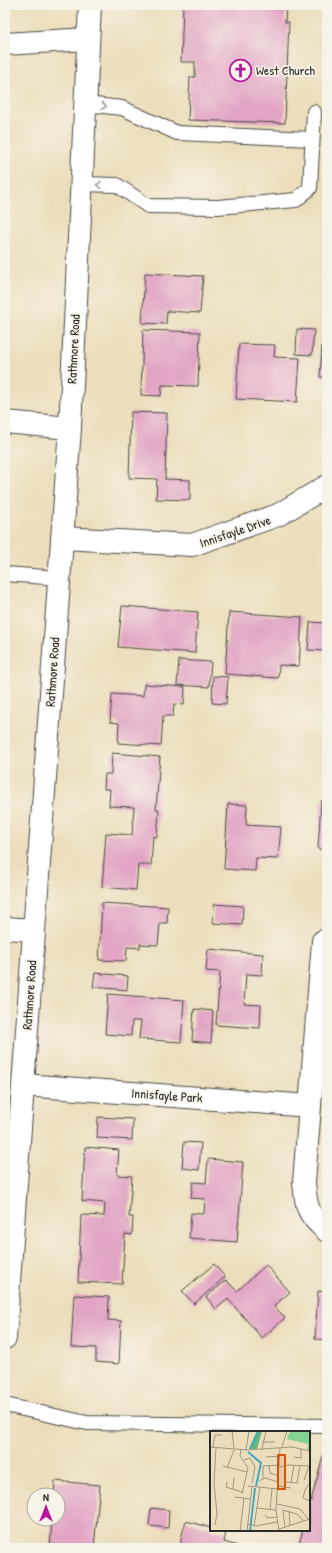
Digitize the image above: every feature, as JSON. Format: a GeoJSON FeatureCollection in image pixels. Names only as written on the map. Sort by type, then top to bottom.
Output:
{"type":"FeatureCollection","features":[{"type":"Feature","properties":{"kind":"street","name":"Rathmore Road"},"geometry":{"type":"LineString","coordinates":[[5,1338],[10,1214],[23,1085],[70,428],[90,5]]}},
{"type":"Feature","properties":{"kind":"street"},"geometry":{"type":"LineString","coordinates":[[5,44],[88,39]]}},
{"type":"Feature","properties":{"kind":"street"},"geometry":{"type":"LineString","coordinates":[[5,422],[70,428]]}},
{"type":"Feature","properties":{"kind":"street","name":"Innisfayle Drive"},"geometry":{"type":"LineString","coordinates":[[62,538],[192,546],[278,515],[327,486]]}},
{"type":"Feature","properties":{"kind":"street"},"geometry":{"type":"LineString","coordinates":[[5,928],[33,930]]}},
{"type":"Feature","properties":{"kind":"street"},"geometry":{"type":"LineString","coordinates":[[322,940],[304,1182],[305,1203],[316,1221],[327,1231]]}},
{"type":"Feature","properties":{"kind":"street","name":"Innisfayle Park"},"geometry":{"type":"LineString","coordinates":[[23,1085],[310,1106]]}},
{"type":"Feature","properties":{"kind":"lane"},"geometry":{"type":"LineString","coordinates":[[86,104],[122,108],[176,133],[312,139]]}},
{"type":"Feature","properties":{"kind":"lane"},"geometry":{"type":"LineString","coordinates":[[81,184],[117,185],[148,206],[218,207],[296,200],[310,188],[314,112]]}},
{"type":"Feature","properties":{"kind":"lane"},"geometry":{"type":"LineString","coordinates":[[5,574],[59,578]]}},
{"type":"Feature","properties":{"kind":"lane"},"geometry":{"type":"LineString","coordinates":[[5,1405],[87,1423],[251,1429],[327,1426]]}},
{"type":"Feature","properties":{"kind":"building","name":"West Church"},"geometry":{"type":"Polygon","coordinates":[[[183,5],[286,5],[285,22],[289,22],[285,123],[188,120],[190,77],[195,77],[195,62],[181,62],[183,5]]]}},
{"type":"Feature","properties":{"kind":"building"},"geometry":{"type":"Polygon","coordinates":[[[6,154],[7,167],[5,167],[6,154]]]}},
{"type":"Feature","properties":{"kind":"building"},"geometry":{"type":"Polygon","coordinates":[[[6,198],[7,236],[5,236],[6,198]]]}},
{"type":"Feature","properties":{"kind":"building"},"geometry":{"type":"Polygon","coordinates":[[[145,273],[203,276],[200,313],[167,311],[166,324],[142,323],[145,273]]]}},
{"type":"Feature","properties":{"kind":"building"},"geometry":{"type":"Polygon","coordinates":[[[323,328],[327,328],[327,377],[320,377],[323,328]]]}},
{"type":"Feature","properties":{"kind":"building"},"geometry":{"type":"Polygon","coordinates":[[[297,329],[314,330],[312,355],[296,354],[297,329]]]}},
{"type":"Feature","properties":{"kind":"building"},"geometry":{"type":"Polygon","coordinates":[[[143,330],[200,332],[198,386],[162,385],[161,396],[141,395],[143,330]]]}},
{"type":"Feature","properties":{"kind":"building"},"geometry":{"type":"Polygon","coordinates":[[[239,344],[275,345],[274,357],[300,358],[297,402],[236,399],[239,344]]]}},
{"type":"Feature","properties":{"kind":"building"},"geometry":{"type":"Polygon","coordinates":[[[131,412],[167,413],[165,479],[190,480],[190,500],[156,499],[157,479],[129,478],[131,412]]]}},
{"type":"Feature","properties":{"kind":"building"},"geometry":{"type":"Polygon","coordinates":[[[326,580],[327,614],[324,614],[326,580]]]}},
{"type":"Feature","properties":{"kind":"building"},"geometry":{"type":"Polygon","coordinates":[[[122,606],[198,612],[195,653],[118,647],[122,606]]]}},
{"type":"Feature","properties":{"kind":"building"},"geometry":{"type":"Polygon","coordinates":[[[229,612],[302,617],[299,666],[279,665],[278,678],[225,674],[229,612]]]}},
{"type":"Feature","properties":{"kind":"building"},"geometry":{"type":"Polygon","coordinates":[[[310,622],[326,623],[325,651],[308,650],[310,622]]]}},
{"type":"Feature","properties":{"kind":"building"},"geometry":{"type":"Polygon","coordinates":[[[179,660],[211,662],[209,687],[177,685],[179,660]]]}},
{"type":"Feature","properties":{"kind":"building"},"geometry":{"type":"Polygon","coordinates":[[[213,676],[228,677],[226,704],[212,703],[213,676]]]}},
{"type":"Feature","properties":{"kind":"building"},"geometry":{"type":"Polygon","coordinates":[[[144,684],[185,687],[184,705],[174,704],[173,716],[163,716],[161,746],[118,743],[119,723],[110,722],[112,694],[143,696],[144,684]]]}},
{"type":"Feature","properties":{"kind":"building"},"geometry":{"type":"Polygon","coordinates":[[[112,753],[160,757],[156,809],[159,810],[157,837],[153,836],[151,865],[138,865],[136,890],[102,887],[106,833],[132,835],[134,807],[109,806],[110,789],[104,789],[105,774],[111,774],[112,753]]]}},
{"type":"Feature","properties":{"kind":"building"},"geometry":{"type":"Polygon","coordinates":[[[321,801],[327,801],[327,850],[318,849],[321,801]]]}},
{"type":"Feature","properties":{"kind":"building"},"geometry":{"type":"Polygon","coordinates":[[[228,804],[247,805],[246,825],[281,827],[278,859],[256,858],[255,871],[224,869],[228,804]]]}},
{"type":"Feature","properties":{"kind":"building"},"geometry":{"type":"Polygon","coordinates":[[[102,903],[168,907],[167,923],[160,923],[158,945],[140,944],[140,948],[127,947],[126,961],[99,960],[102,903]]]}},
{"type":"Feature","properties":{"kind":"building"},"geometry":{"type":"Polygon","coordinates":[[[214,904],[243,906],[242,925],[213,923],[214,904]]]}},
{"type":"Feature","properties":{"kind":"building"},"geometry":{"type":"Polygon","coordinates":[[[208,949],[263,954],[262,975],[246,974],[244,1004],[261,1005],[260,1028],[216,1025],[220,972],[206,971],[208,949]]]}},
{"type":"Feature","properties":{"kind":"building"},"geometry":{"type":"Polygon","coordinates":[[[95,973],[128,976],[127,990],[93,987],[95,973]]]}},
{"type":"Feature","properties":{"kind":"building"},"geometry":{"type":"Polygon","coordinates":[[[108,994],[184,1000],[181,1042],[139,1039],[141,1021],[132,1021],[131,1036],[105,1034],[108,994]]]}},
{"type":"Feature","properties":{"kind":"building"},"geometry":{"type":"Polygon","coordinates":[[[194,1009],[213,1011],[211,1043],[192,1041],[194,1009]]]}},
{"type":"Feature","properties":{"kind":"building"},"geometry":{"type":"Polygon","coordinates":[[[98,1117],[133,1119],[132,1140],[97,1138],[98,1117]]]}},
{"type":"Feature","properties":{"kind":"building"},"geometry":{"type":"Polygon","coordinates":[[[184,1142],[201,1143],[199,1170],[182,1168],[184,1142]]]}},
{"type":"Feature","properties":{"kind":"building"},"geometry":{"type":"Polygon","coordinates":[[[85,1147],[119,1150],[117,1175],[132,1176],[129,1217],[133,1217],[132,1235],[125,1234],[122,1284],[78,1282],[81,1215],[104,1216],[105,1203],[82,1201],[85,1147]]]}},
{"type":"Feature","properties":{"kind":"building"},"geometry":{"type":"Polygon","coordinates":[[[208,1159],[243,1162],[237,1242],[189,1238],[191,1213],[204,1214],[205,1199],[191,1198],[193,1182],[206,1183],[208,1159]]]}},
{"type":"Feature","properties":{"kind":"building"},"geometry":{"type":"Polygon","coordinates":[[[214,1264],[225,1277],[194,1304],[182,1291],[214,1264]]]}},
{"type":"Feature","properties":{"kind":"building"},"geometry":{"type":"Polygon","coordinates":[[[266,1265],[290,1292],[274,1306],[285,1318],[262,1338],[228,1299],[216,1309],[206,1297],[226,1280],[237,1291],[266,1265]]]}},
{"type":"Feature","properties":{"kind":"building"},"geometry":{"type":"Polygon","coordinates":[[[318,1291],[327,1292],[327,1340],[315,1339],[318,1291]]]}},
{"type":"Feature","properties":{"kind":"building"},"geometry":{"type":"Polygon","coordinates":[[[74,1295],[109,1297],[108,1320],[121,1321],[119,1364],[96,1362],[96,1348],[71,1347],[74,1295]]]}},
{"type":"Feature","properties":{"kind":"building"},"geometry":{"type":"Polygon","coordinates":[[[327,1442],[327,1548],[298,1548],[303,1531],[310,1531],[310,1504],[327,1442]]]}},
{"type":"Feature","properties":{"kind":"building"},"geometry":{"type":"Polygon","coordinates":[[[55,1481],[100,1485],[94,1548],[50,1548],[51,1527],[66,1527],[66,1487],[55,1487],[55,1481]]]}},
{"type":"Feature","properties":{"kind":"building"},"geometry":{"type":"Polygon","coordinates":[[[151,1508],[169,1510],[168,1528],[149,1526],[151,1508]]]}},
{"type":"Feature","properties":{"kind":"building"},"geometry":{"type":"Polygon","coordinates":[[[186,1521],[210,1528],[210,1531],[226,1532],[224,1542],[244,1548],[181,1548],[181,1538],[186,1521]]]}},
{"type":"Feature","properties":{"kind":"place","name":"West Church"},"geometry":{"type":"Point","coordinates":[241,70]}}]}
